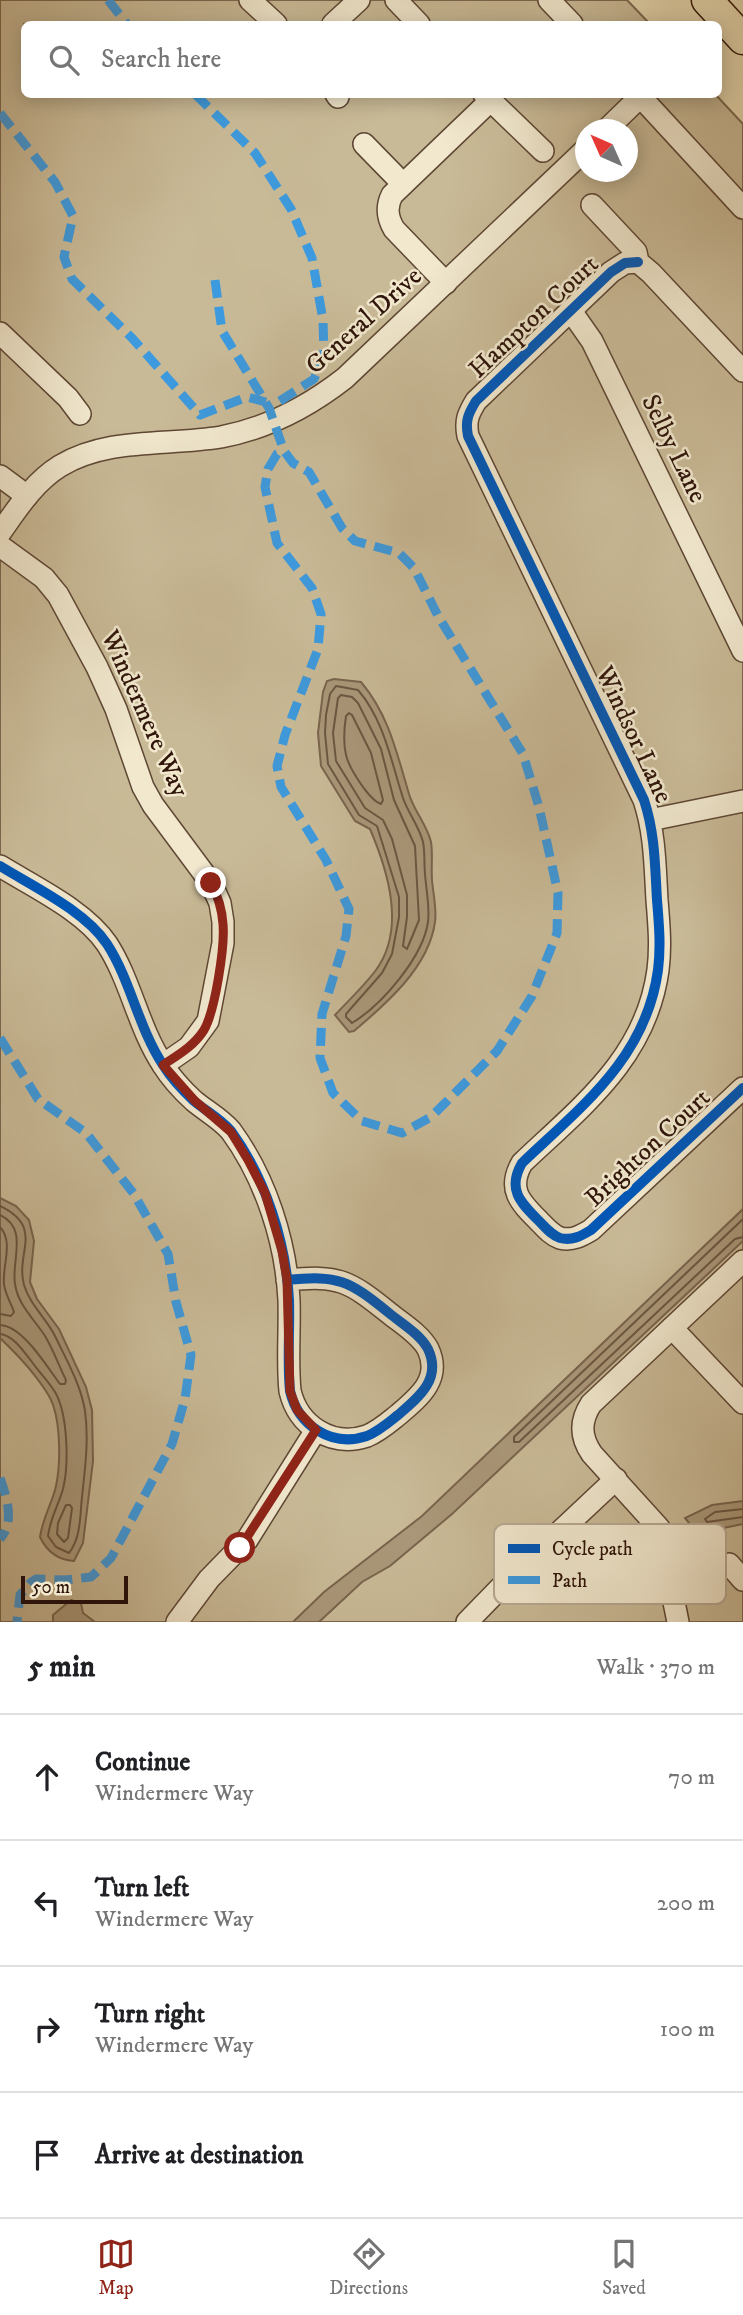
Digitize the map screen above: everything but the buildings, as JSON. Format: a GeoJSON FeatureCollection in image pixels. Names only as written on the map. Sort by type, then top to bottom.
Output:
{"type":"FeatureCollection","features":[{"type":"Feature","properties":{"kind":"highway"},"geometry":{"type":"LineString","coordinates":[[707,0],[743,39]]}},
{"type":"Feature","properties":{"kind":"street"},"geometry":{"type":"LineString","coordinates":[[250,0],[272,21]]}},
{"type":"Feature","properties":{"kind":"street"},"geometry":{"type":"LineString","coordinates":[[336,21],[359,0]]}},
{"type":"Feature","properties":{"kind":"street"},"geometry":{"type":"LineString","coordinates":[[396,0],[416,21]]}},
{"type":"Feature","properties":{"kind":"street"},"geometry":{"type":"LineString","coordinates":[[549,0],[569,21]]}},
{"type":"Feature","properties":{"kind":"street"},"geometry":{"type":"LineString","coordinates":[[446,283],[394,229],[389,220],[388,204],[392,195],[487,98],[543,151]]}},
{"type":"Feature","properties":{"kind":"street"},"geometry":{"type":"LineString","coordinates":[[617,119],[637,98]]}},
{"type":"Feature","properties":{"kind":"street"},"geometry":{"type":"LineString","coordinates":[[641,98],[743,208]]}},
{"type":"Feature","properties":{"kind":"street"},"geometry":{"type":"LineString","coordinates":[[364,144],[403,184]]}},
{"type":"Feature","properties":{"kind":"street","name":"General Drive"},"geometry":{"type":"LineString","coordinates":[[0,533],[27,496],[57,468],[75,457],[95,450],[221,436],[253,429],[310,404],[345,378],[575,160]]}},
{"type":"Feature","properties":{"kind":"street"},"geometry":{"type":"LineString","coordinates":[[592,205],[636,252],[638,262],[743,372]]}},
{"type":"Feature","properties":{"kind":"street","name":"Hampton Court"},"geometry":{"type":"LineString","coordinates":[[467,415],[476,401],[611,272],[625,263],[638,262]]}},
{"type":"Feature","properties":{"kind":"street","name":"Selby Lane"},"geometry":{"type":"LineString","coordinates":[[570,311],[592,341],[743,651]]}},
{"type":"Feature","properties":{"kind":"street"},"geometry":{"type":"LineString","coordinates":[[0,333],[68,398],[80,414]]}},
{"type":"Feature","properties":{"kind":"street","name":"Windsor Lane"},"geometry":{"type":"LineString","coordinates":[[467,415],[468,436],[644,800],[650,820],[660,938],[655,987],[643,1024],[615,1072],[522,1163],[517,1172],[515,1187],[518,1197],[550,1233],[560,1238],[580,1237]]}},
{"type":"Feature","properties":{"kind":"street"},"geometry":{"type":"LineString","coordinates":[[0,476],[27,496]]}},
{"type":"Feature","properties":{"kind":"street","name":"Windermere Way"},"geometry":{"type":"LineString","coordinates":[[0,546],[44,578],[58,595],[97,667],[116,709],[143,787],[153,805],[211,883],[220,903],[223,943],[208,1021],[189,1047],[163,1065]]}},
{"type":"Feature","properties":{"kind":"street"},"geometry":{"type":"LineString","coordinates":[[650,820],[743,801]]}},
{"type":"Feature","properties":{"kind":"street"},"geometry":{"type":"LineString","coordinates":[[0,866],[83,918],[99,934],[112,954],[163,1065],[195,1101],[225,1124],[248,1160],[273,1216],[287,1280],[290,1391],[297,1410],[316,1430],[335,1438],[366,1436],[384,1426],[426,1389],[432,1370],[429,1352],[417,1336],[355,1286],[321,1277],[287,1280]]}},
{"type":"Feature","properties":{"kind":"street","name":"Brighton Court"},"geometry":{"type":"LineString","coordinates":[[580,1237],[591,1230],[743,1088]]}},
{"type":"Feature","properties":{"kind":"street"},"geometry":{"type":"LineString","coordinates":[[655,1524],[586,1446],[582,1431],[586,1412],[591,1404],[743,1261]]}},
{"type":"Feature","properties":{"kind":"street"},"geometry":{"type":"LineString","coordinates":[[672,1328],[743,1403]]}},
{"type":"Feature","properties":{"kind":"street"},"geometry":{"type":"LineString","coordinates":[[177,1622],[209,1579],[247,1540],[316,1430]]}},
{"type":"Feature","properties":{"kind":"street"},"geometry":{"type":"LineString","coordinates":[[568,1524],[616,1479]]}},
{"type":"Feature","properties":{"kind":"street"},"geometry":{"type":"LineString","coordinates":[[467,1622],[494,1594]]}},
{"type":"Feature","properties":{"kind":"street"},"geometry":{"type":"LineString","coordinates":[[674,1604],[678,1622]]}},
{"type":"Feature","properties":{"kind":"shaded area"},"geometry":{"type":"Polygon","coordinates":[[[0,0],[627,0],[647,21],[21,21],[21,98],[719,98],[743,124],[743,1622],[0,1622],[0,0]]]}},
{"type":"Feature","properties":{"kind":"water"},"geometry":{"type":"Polygon","coordinates":[[[334,679],[361,682],[385,721],[411,800],[431,842],[436,912],[431,938],[415,969],[392,997],[354,1031],[349,1032],[335,1015],[376,970],[385,954],[392,918],[388,881],[370,829],[355,821],[321,766],[318,733],[323,692],[327,681],[334,679]]]}},
{"type":"Feature","properties":{"kind":"water"},"geometry":{"type":"Polygon","coordinates":[[[0,1198],[16,1206],[29,1220],[34,1241],[30,1282],[37,1299],[59,1329],[86,1387],[92,1410],[93,1461],[83,1543],[74,1561],[54,1554],[40,1537],[58,1476],[58,1427],[53,1405],[44,1388],[0,1338],[0,1198]]]}},
{"type":"Feature","properties":{"kind":"water"},"geometry":{"type":"Polygon","coordinates":[[[743,1209],[743,1241],[452,1514],[390,1566],[362,1582],[319,1622],[293,1622],[324,1592],[422,1516],[743,1209]]]}},
{"type":"Feature","properties":{"kind":"water"},"geometry":{"type":"Polygon","coordinates":[[[743,1501],[743,1524],[726,1528],[726,1524],[690,1524],[685,1518],[712,1505],[743,1501]]]}},
{"type":"Feature","properties":{"kind":"water"},"geometry":{"type":"Polygon","coordinates":[[[71,1600],[81,1603],[83,1613],[95,1622],[53,1622],[53,1615],[71,1600]]]}},
{"type":"Feature","properties":{"kind":"marked path"},"geometry":{"type":"LineString","coordinates":[[108,0],[125,21]]}},
{"type":"Feature","properties":{"kind":"marked path"},"geometry":{"type":"LineString","coordinates":[[199,98],[255,153],[291,209],[312,258],[323,320],[324,357],[314,379],[269,408]]}},
{"type":"Feature","properties":{"kind":"marked path"},"geometry":{"type":"LineString","coordinates":[[0,113],[55,182],[73,216],[64,257],[72,279],[132,338],[200,415],[247,397],[266,402]]}},
{"type":"Feature","properties":{"kind":"marked path"},"geometry":{"type":"LineString","coordinates":[[215,280],[222,331],[269,408],[284,451],[293,463],[309,472],[342,528],[355,541],[399,553],[414,568],[438,616],[523,754],[539,807],[558,893],[557,933],[532,996],[497,1051],[431,1117],[402,1133],[362,1121],[333,1093],[320,1058],[322,1014],[346,936],[349,909],[326,860],[281,787],[277,766],[285,735],[318,649],[321,614],[312,588],[277,543],[265,487],[268,469],[277,454],[284,451]]}},
{"type":"Feature","properties":{"kind":"marked path"},"geometry":{"type":"LineString","coordinates":[[0,1038],[38,1099],[86,1133],[134,1194],[168,1254],[176,1302],[191,1355],[185,1399],[172,1444],[111,1558],[91,1577],[36,1579],[30,1583],[20,1595],[17,1622]]}},
{"type":"Feature","properties":{"kind":"marked path"},"geometry":{"type":"LineString","coordinates":[[0,1478],[7,1502],[8,1518],[5,1532],[0,1539]]}},
{"type":"Feature","properties":{"kind":"cycle path"},"geometry":{"type":"LineString","coordinates":[[638,262],[625,263],[611,272],[476,401],[467,422],[468,436],[644,800],[655,862],[659,961],[651,1001],[640,1029],[626,1055],[608,1078],[522,1163],[516,1180],[521,1201],[554,1235],[564,1239],[580,1236],[591,1230],[743,1088]]}},
{"type":"Feature","properties":{"kind":"cycle path"},"geometry":{"type":"LineString","coordinates":[[0,866],[58,900],[97,932],[115,958],[147,1035],[166,1070],[190,1097],[231,1131],[254,1170],[272,1212],[284,1256],[289,1300],[290,1391],[300,1414],[318,1431],[341,1439],[354,1439],[376,1432],[406,1408],[426,1386],[432,1369],[428,1349],[410,1329],[363,1293],[342,1282],[319,1278],[287,1280]]}},
{"type":"Feature","properties":{"kind":"route"},"geometry":{"type":"LineString","coordinates":[[211,883],[220,903],[223,922],[223,943],[213,1003],[208,1021],[197,1039],[163,1065],[195,1101],[225,1124],[265,1193],[282,1251],[287,1280],[289,1381],[292,1401],[303,1419],[316,1430],[240,1548]]}}]}
